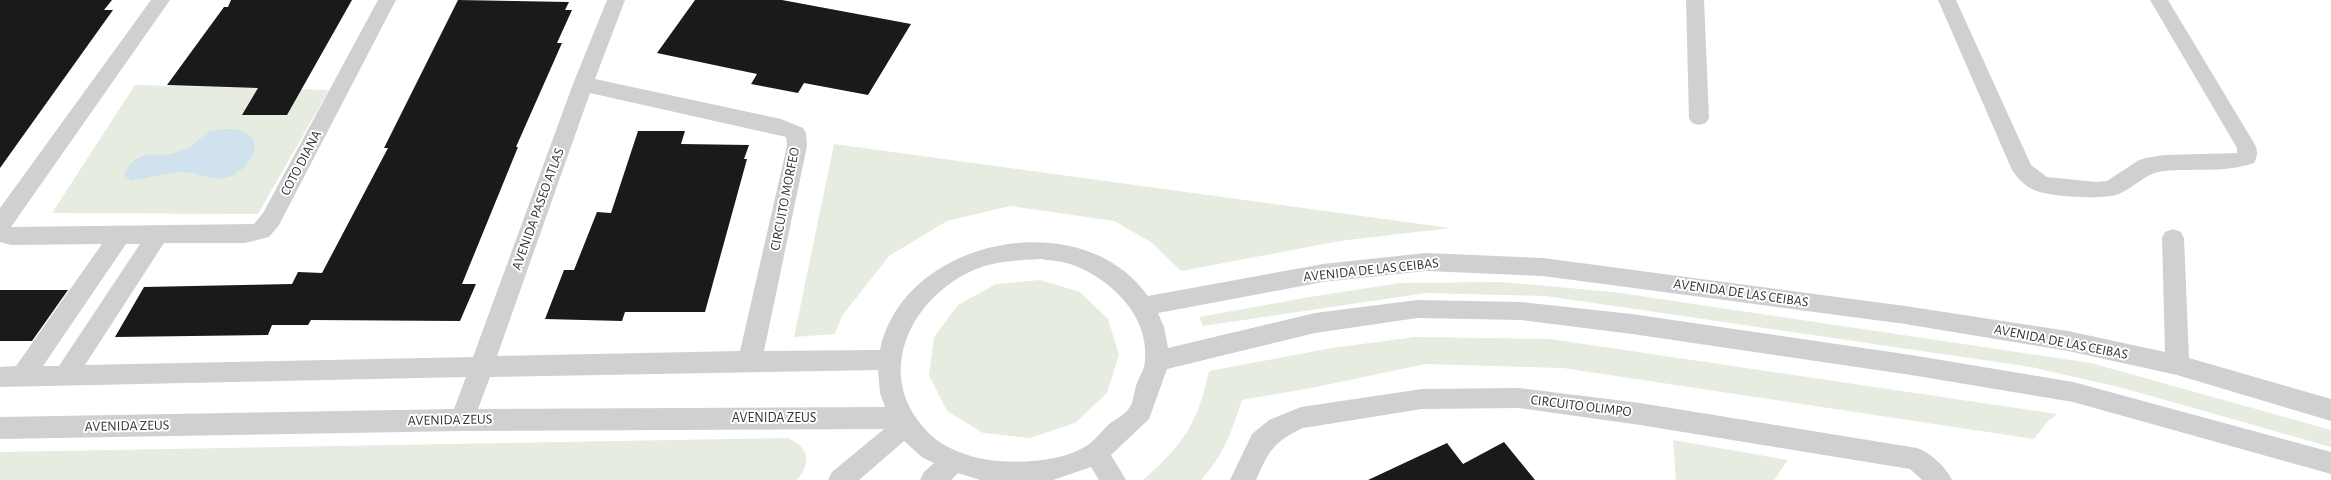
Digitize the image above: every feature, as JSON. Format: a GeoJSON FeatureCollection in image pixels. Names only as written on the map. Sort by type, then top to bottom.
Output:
{"type":"FeatureCollection","features":[{"type":"Feature","properties":{"kind":"street"},"geometry":{"type":"LineString","coordinates":[[0,229],[0,223],[161,0]]}},
{"type":"Feature","properties":{"kind":"street","name":"COTO DIANA"},"geometry":{"type":"LineString","coordinates":[[0,232],[11,236],[119,237],[245,234],[261,231],[271,219],[387,0]]}},
{"type":"Feature","properties":{"kind":"street","name":"AVENIDA PASEO ATLAS"},"geometry":{"type":"LineString","coordinates":[[462,420],[583,84],[616,0]]}},
{"type":"Feature","properties":{"kind":"street"},"geometry":{"type":"LineString","coordinates":[[1695,0],[1699,118]]}},
{"type":"Feature","properties":{"kind":"street"},"geometry":{"type":"LineString","coordinates":[[1947,0],[2024,170],[2032,179],[2043,185],[2097,190],[2112,188],[2146,166],[2164,163],[2236,161],[2247,157],[2247,148],[2159,0]]}},
{"type":"Feature","properties":{"kind":"street","name":"CIRCUITO MORFEO"},"geometry":{"type":"LineString","coordinates":[[583,84],[782,126],[796,133],[797,146],[750,361]]}},
{"type":"Feature","properties":{"kind":"street"},"geometry":{"type":"LineString","coordinates":[[66,375],[157,236]]}},
{"type":"Feature","properties":{"kind":"street"},"geometry":{"type":"LineString","coordinates":[[11,377],[119,237]]}},
{"type":"Feature","properties":{"kind":"street"},"geometry":{"type":"LineString","coordinates":[[2173,238],[2177,365]]}},
{"type":"Feature","properties":{"kind":"street"},"geometry":{"type":"LineString","coordinates":[[1042,250],[1083,259],[1118,278],[1144,306],[1154,332],[1157,360],[1140,412],[1096,453],[1069,474],[988,474],[952,463],[926,447],[903,422],[890,390],[889,360],[900,323],[925,291],[959,267],[1000,253],[1042,250]]}},
{"type":"Feature","properties":{"kind":"street","name":"AVENIDA DE LAS CEIBAS"},"geometry":{"type":"LineString","coordinates":[[1144,306],[1323,273],[1426,262],[1543,267],[1913,316],[2068,341],[2177,365],[2331,410]]}},
{"type":"Feature","properties":{"kind":"street"},"geometry":{"type":"LineString","coordinates":[[1157,360],[1322,322],[1417,309],[1521,312],[1632,324],[1911,364],[2073,392],[2331,463]]}},
{"type":"Feature","properties":{"kind":"street"},"geometry":{"type":"LineString","coordinates":[[11,377],[750,361],[889,360]]}},
{"type":"Feature","properties":{"kind":"street","name":"CIRCUITO OLIMPO"},"geometry":{"type":"LineString","coordinates":[[1244,480],[1261,442],[1278,428],[1301,418],[1422,399],[1519,398],[1640,414],[1917,459],[1939,480]]}},
{"type":"Feature","properties":{"kind":"street","name":"AVENIDA ZEUS"},"geometry":{"type":"LineString","coordinates":[[0,428],[462,420],[903,422]]}},
{"type":"Feature","properties":{"kind":"street"},"geometry":{"type":"LineString","coordinates":[[841,480],[903,422]]}},
{"type":"Feature","properties":{"kind":"street"},"geometry":{"type":"LineString","coordinates":[[1096,453],[1112,480]]}},
{"type":"Feature","properties":{"kind":"street"},"geometry":{"type":"LineString","coordinates":[[933,480],[952,463]]}},
{"type":"Feature","properties":{"kind":"shaded area"},"geometry":{"type":"Polygon","coordinates":[[[135,85],[329,90],[258,214],[52,213],[135,85]]]}},
{"type":"Feature","properties":{"kind":"shaded area"},"geometry":{"type":"Polygon","coordinates":[[[834,144],[1450,228],[1340,241],[1181,271],[1151,242],[1114,221],[1010,206],[947,221],[889,256],[842,316],[835,334],[794,337],[834,144]]]}},
{"type":"Feature","properties":{"kind":"shaded area"},"geometry":{"type":"Polygon","coordinates":[[[1040,280],[1080,292],[1108,319],[1119,355],[1107,393],[1075,423],[1030,438],[983,433],[947,411],[929,375],[934,337],[958,305],[996,284],[1040,280]]]}},
{"type":"Feature","properties":{"kind":"shaded area"},"geometry":{"type":"Polygon","coordinates":[[[1502,282],[1613,292],[2091,363],[2331,430],[2331,447],[2123,388],[2031,367],[1546,296],[1426,293],[1203,326],[1199,317],[1310,297],[1400,283],[1502,282]]]}},
{"type":"Feature","properties":{"kind":"shaded area"},"geometry":{"type":"Polygon","coordinates":[[[1415,337],[1550,339],[2057,414],[2046,423],[2034,439],[1563,368],[1425,364],[1316,387],[1242,400],[1222,452],[1201,480],[1143,480],[1169,456],[1187,432],[1200,405],[1209,371],[1332,348],[1415,337]]]}},
{"type":"Feature","properties":{"kind":"shaded area"},"geometry":{"type":"Polygon","coordinates":[[[788,438],[800,446],[806,456],[805,467],[797,480],[0,480],[0,452],[788,438]]]}},
{"type":"Feature","properties":{"kind":"shaded area"},"geometry":{"type":"Polygon","coordinates":[[[1673,440],[1788,460],[1774,480],[1676,480],[1673,440]]]}},
{"type":"Feature","properties":{"kind":"water"},"geometry":{"type":"Polygon","coordinates":[[[225,129],[238,130],[247,133],[253,140],[254,146],[254,152],[247,164],[231,176],[226,178],[216,178],[185,172],[131,181],[125,176],[125,172],[133,161],[144,155],[171,154],[190,147],[208,132],[225,129]]]}},
{"type":"Feature","properties":{"kind":"building"},"geometry":{"type":"Polygon","coordinates":[[[0,0],[112,0],[104,10],[113,10],[0,168],[0,0]]]}},
{"type":"Feature","properties":{"kind":"building"},"geometry":{"type":"Polygon","coordinates":[[[231,0],[352,0],[287,115],[242,115],[258,88],[167,85],[224,7],[228,7],[231,0]]]}},
{"type":"Feature","properties":{"kind":"building"},"geometry":{"type":"Polygon","coordinates":[[[458,0],[569,2],[565,10],[572,10],[557,43],[562,43],[516,147],[518,147],[462,284],[476,284],[460,321],[311,320],[308,325],[272,325],[268,335],[115,337],[144,287],[292,284],[298,272],[322,273],[388,148],[384,148],[458,0]]]}},
{"type":"Feature","properties":{"kind":"building"},"geometry":{"type":"Polygon","coordinates":[[[695,0],[782,0],[911,24],[868,95],[804,83],[798,93],[751,84],[757,74],[657,53],[695,0]]]}},
{"type":"Feature","properties":{"kind":"building"},"geometry":{"type":"Polygon","coordinates":[[[638,131],[685,131],[681,144],[749,145],[744,159],[747,159],[705,312],[625,312],[622,321],[545,319],[564,270],[574,270],[597,212],[611,213],[638,131]]]}},
{"type":"Feature","properties":{"kind":"building"},"geometry":{"type":"Polygon","coordinates":[[[0,290],[68,290],[32,341],[0,341],[0,290]]]}},
{"type":"Feature","properties":{"kind":"building"},"geometry":{"type":"Polygon","coordinates":[[[1504,442],[1535,480],[1368,480],[1447,443],[1463,464],[1504,442]]]}}]}
